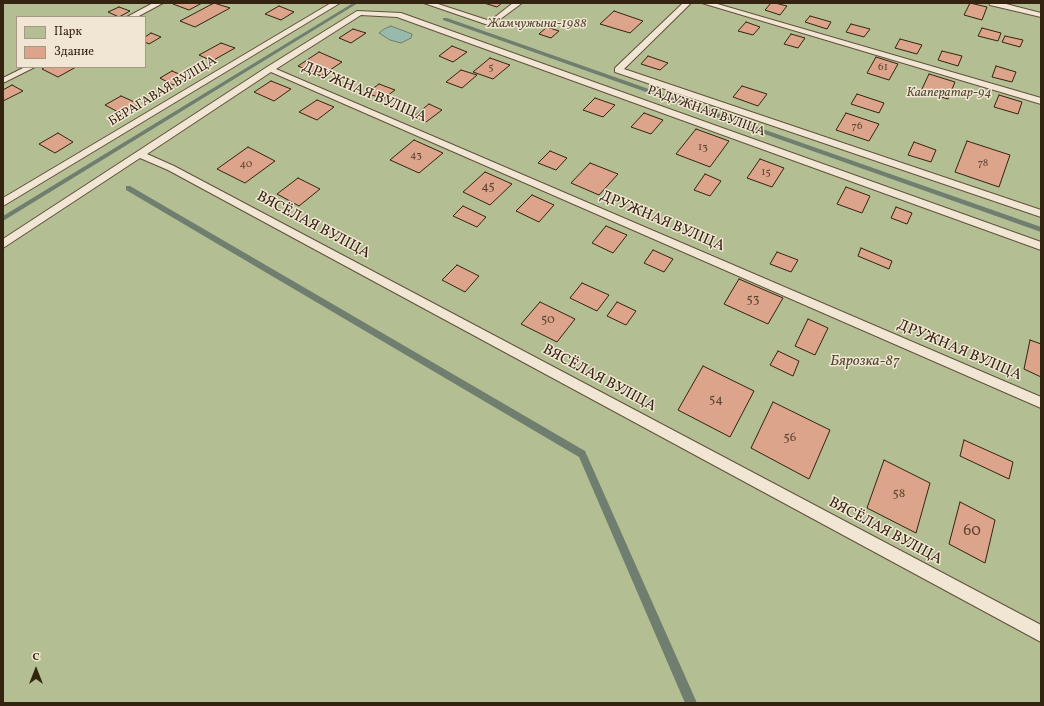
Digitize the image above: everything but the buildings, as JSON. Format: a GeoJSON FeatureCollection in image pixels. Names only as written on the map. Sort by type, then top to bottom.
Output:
{"type":"FeatureCollection","features":[{"type":"Feature","properties":{"kind":"lane"},"geometry":{"type":"LineString","coordinates":[[133,16],[159,3]]}},
{"type":"Feature","properties":{"kind":"lane","name":"БЕРАГАВАЯ ВУЛІЦА"},"geometry":{"type":"LineString","coordinates":[[3,203],[336,3]]}},
{"type":"Feature","properties":{"kind":"lane"},"geometry":{"type":"LineString","coordinates":[[428,3],[491,24],[518,3]]}},
{"type":"Feature","properties":{"kind":"lane"},"geometry":{"type":"LineString","coordinates":[[687,3],[618,70],[1041,214]]}},
{"type":"Feature","properties":{"kind":"lane"},"geometry":{"type":"LineString","coordinates":[[706,3],[1041,101]]}},
{"type":"Feature","properties":{"kind":"lane"},"geometry":{"type":"LineString","coordinates":[[993,3],[1041,15]]}},
{"type":"Feature","properties":{"kind":"lane","name":"РАДУЖНАЯ ВУЛІЦА"},"geometry":{"type":"LineString","coordinates":[[270,69],[360,13],[398,15],[1041,246]]}},
{"type":"Feature","properties":{"kind":"lane"},"geometry":{"type":"LineString","coordinates":[[3,81],[29,68]]}},
{"type":"Feature","properties":{"kind":"lane"},"geometry":{"type":"LineString","coordinates":[[3,244],[141,155],[270,69]]}},
{"type":"Feature","properties":{"kind":"lane","name":"ДРУЖНАЯ ВУЛІЦА"},"geometry":{"type":"LineString","coordinates":[[270,69],[1041,403]]}},
{"type":"Feature","properties":{"kind":"lane","name":"ВЯСЁЛАЯ ВУЛІЦА"},"geometry":{"type":"LineString","coordinates":[[141,155],[171,168],[1041,634]]}},
{"type":"Feature","properties":{"kind":"green space"},"geometry":{"type":"Polygon","coordinates":[[[3,3],[1041,3],[1041,703],[3,703],[3,3]]]}},
{"type":"Feature","properties":{"kind":"shaded area"},"geometry":{"type":"Polygon","coordinates":[[[391,26],[412,34],[411,38],[401,43],[390,40],[379,33],[391,26]]]}},
{"type":"Feature","properties":{"kind":"waterway"},"geometry":{"type":"LineString","coordinates":[[3,219],[356,3]]}},
{"type":"Feature","properties":{"kind":"waterway"},"geometry":{"type":"LineString","coordinates":[[445,19],[1041,230]]}},
{"type":"Feature","properties":{"kind":"waterway"},"geometry":{"type":"LineString","coordinates":[[128,188],[582,454],[691,703]]}},
{"type":"Feature","properties":{"kind":"park label","name":"Жамчужына-1988"},"geometry":{"type":"Point","coordinates":[537,25]}},
{"type":"Feature","properties":{"kind":"park label","name":"Кааператар-94"},"geometry":{"type":"Point","coordinates":[949,94]}},
{"type":"Feature","properties":{"kind":"park label","name":"Бярозка-87"},"geometry":{"type":"Point","coordinates":[865,362]}}]}
